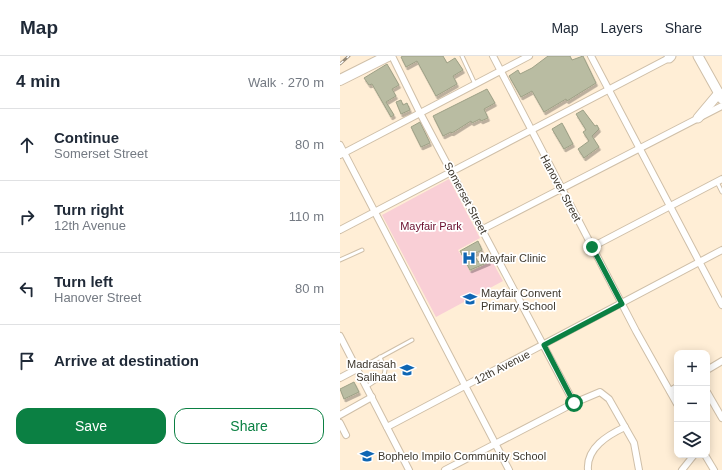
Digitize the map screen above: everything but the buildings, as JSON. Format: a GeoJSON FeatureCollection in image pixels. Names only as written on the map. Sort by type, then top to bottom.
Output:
{"type":"FeatureCollection","features":[{"type":"Feature","properties":{"kind":"main road"},"geometry":{"type":"LineString","coordinates":[[340,80],[388,56]]}},
{"type":"Feature","properties":{"kind":"street","name":"Somerset Street"},"geometry":{"type":"LineString","coordinates":[[392,56],[420,113],[483,229],[574,403]]}},
{"type":"Feature","properties":{"kind":"street","name":"Hanover Street"},"geometry":{"type":"LineString","coordinates":[[493,56],[622,304],[674,398]]}},
{"type":"Feature","properties":{"kind":"street"},"geometry":{"type":"LineString","coordinates":[[342,154],[530,56]]}},
{"type":"Feature","properties":{"kind":"street"},"geometry":{"type":"LineString","coordinates":[[591,56],[671,205],[722,306]]}},
{"type":"Feature","properties":{"kind":"street"},"geometry":{"type":"LineString","coordinates":[[698,56],[721,92],[698,118]]}},
{"type":"Feature","properties":{"kind":"street"},"geometry":{"type":"LineString","coordinates":[[340,230],[671,57]]}},
{"type":"Feature","properties":{"kind":"street"},"geometry":{"type":"LineString","coordinates":[[483,229],[722,106]]}},
{"type":"Feature","properties":{"kind":"street"},"geometry":{"type":"LineString","coordinates":[[340,145],[342,154],[374,212],[508,470]]}},
{"type":"Feature","properties":{"kind":"street"},"geometry":{"type":"LineString","coordinates":[[592,247],[719,180]]}},
{"type":"Feature","properties":{"kind":"street","name":"12th Avenue"},"geometry":{"type":"LineString","coordinates":[[387,427],[722,250]]}},
{"type":"Feature","properties":{"kind":"street"},"geometry":{"type":"LineString","coordinates":[[340,336],[410,470]]}},
{"type":"Feature","properties":{"kind":"street"},"geometry":{"type":"LineString","coordinates":[[710,368],[722,361]]}},
{"type":"Feature","properties":{"kind":"street"},"geometry":{"type":"LineString","coordinates":[[340,378],[357,369]]}},
{"type":"Feature","properties":{"kind":"street"},"geometry":{"type":"LineString","coordinates":[[670,391],[674,389]]}},
{"type":"Feature","properties":{"kind":"street"},"geometry":{"type":"LineString","coordinates":[[444,470],[596,393],[603,393],[609,399],[625,427],[635,447],[639,470]]}},
{"type":"Feature","properties":{"kind":"street"},"geometry":{"type":"LineString","coordinates":[[340,415],[372,397]]}},
{"type":"Feature","properties":{"kind":"street"},"geometry":{"type":"LineString","coordinates":[[710,397],[722,418]]}},
{"type":"Feature","properties":{"kind":"street"},"geometry":{"type":"LineString","coordinates":[[340,423],[346,434]]}},
{"type":"Feature","properties":{"kind":"street"},"geometry":{"type":"LineString","coordinates":[[588,470],[589,460],[598,445],[605,438],[625,427]]}},
{"type":"Feature","properties":{"kind":"street"},"geometry":{"type":"LineString","coordinates":[[682,470],[692,458]]}},
{"type":"Feature","properties":{"kind":"street"},"geometry":{"type":"LineString","coordinates":[[707,458],[714,470]]}},
{"type":"Feature","properties":{"kind":"lane"},"geometry":{"type":"LineString","coordinates":[[462,56],[475,84]]}},
{"type":"Feature","properties":{"kind":"lane"},"geometry":{"type":"LineString","coordinates":[[719,180],[722,192]]}},
{"type":"Feature","properties":{"kind":"lane"},"geometry":{"type":"LineString","coordinates":[[340,260],[362,250]]}},
{"type":"Feature","properties":{"kind":"lane"},"geometry":{"type":"LineString","coordinates":[[368,364],[412,340]]}},
{"type":"Feature","properties":{"kind":"lane"},"geometry":{"type":"LineString","coordinates":[[366,386],[384,375],[385,370],[380,357]]}},
{"type":"Feature","properties":{"kind":"green space","name":"Mayfair Park"},"geometry":{"type":"Polygon","coordinates":[[[449,179],[480,238],[458,250],[470,272],[492,261],[503,281],[436,317],[382,215],[449,179]]]}},
{"type":"Feature","properties":{"kind":"railway"},"geometry":{"type":"LineString","coordinates":[[340,64],[349,56]]}},
{"type":"Feature","properties":{"kind":"place","name":"Mayfair Clinic"},"geometry":{"type":"Point","coordinates":[469,258]}},
{"type":"Feature","properties":{"kind":"place","name":"Mayfair Convent Primary School"},"geometry":{"type":"Point","coordinates":[470,299]}},
{"type":"Feature","properties":{"kind":"place","name":"Madrasah Salihaat"},"geometry":{"type":"Point","coordinates":[407,370]}},
{"type":"Feature","properties":{"kind":"place","name":"Bophelo Impilo Community School"},"geometry":{"type":"Point","coordinates":[367,456]}},
{"type":"Feature","properties":{"kind":"route"},"geometry":{"type":"LineString","coordinates":[[574,403],[544,345],[622,304],[592,247]]}}]}
